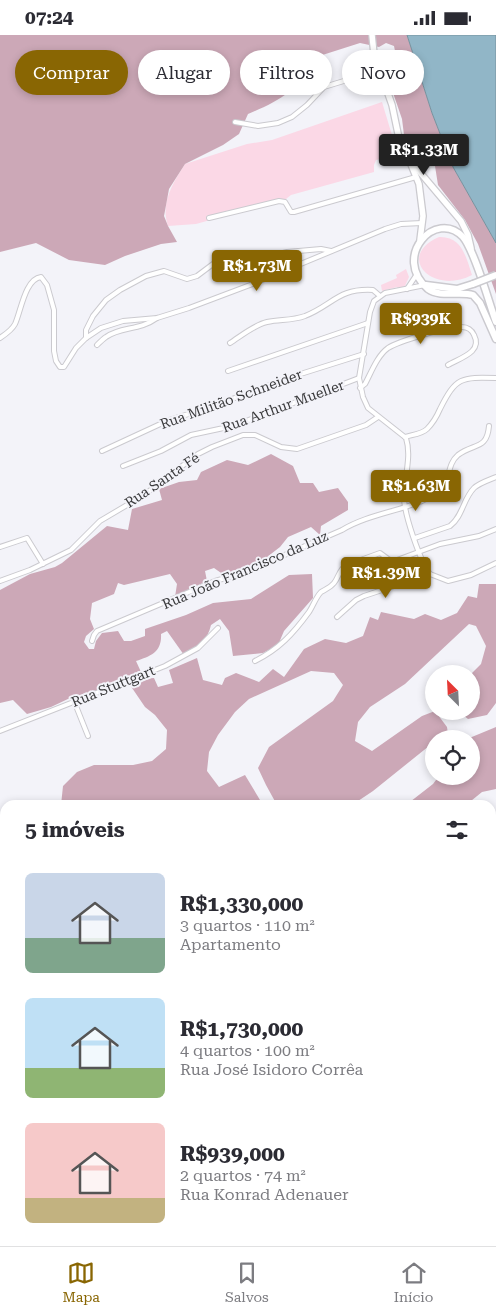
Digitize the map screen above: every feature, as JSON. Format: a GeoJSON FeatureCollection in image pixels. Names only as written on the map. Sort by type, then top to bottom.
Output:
{"type":"FeatureCollection","features":[{"type":"Feature","properties":{"kind":"main road"},"geometry":{"type":"LineString","coordinates":[[372,35],[374,50]]}},
{"type":"Feature","properties":{"kind":"main road"},"geometry":{"type":"LineString","coordinates":[[389,95],[400,143],[410,162],[420,191],[422,223],[420,240],[413,255],[417,274],[432,291],[473,295],[480,303],[496,339]]}},
{"type":"Feature","properties":{"kind":"main road"},"geometry":{"type":"LineString","coordinates":[[410,162],[466,227],[472,255],[496,322]]}},
{"type":"Feature","properties":{"kind":"main road"},"geometry":{"type":"LineString","coordinates":[[420,191],[427,186],[435,189]]}},
{"type":"Feature","properties":{"kind":"main road"},"geometry":{"type":"LineString","coordinates":[[420,240],[430,232],[451,230],[463,238],[472,255]]}},
{"type":"Feature","properties":{"kind":"main road"},"geometry":{"type":"LineString","coordinates":[[425,285],[457,289],[496,275]]}},
{"type":"Feature","properties":{"kind":"street"},"geometry":{"type":"LineString","coordinates":[[235,122],[258,127],[278,123],[292,117],[307,105],[324,87],[342,82]]}},
{"type":"Feature","properties":{"kind":"street"},"geometry":{"type":"LineString","coordinates":[[209,218],[279,201],[285,202],[291,212],[294,212],[416,177]]}},
{"type":"Feature","properties":{"kind":"street"},"geometry":{"type":"LineString","coordinates":[[0,338],[14,325],[26,292],[33,280],[42,277],[48,285],[54,310],[54,351],[56,361],[60,367],[64,367],[76,348],[86,338],[101,329],[123,321],[157,317],[189,308],[401,224],[422,223]]}},
{"type":"Feature","properties":{"kind":"street"},"geometry":{"type":"LineString","coordinates":[[86,338],[86,330],[93,316],[106,300],[146,275],[164,271],[187,279],[198,276],[218,261],[234,255],[275,255],[321,249],[331,251]]}},
{"type":"Feature","properties":{"kind":"street"},"geometry":{"type":"LineString","coordinates":[[407,289],[417,274]]}},
{"type":"Feature","properties":{"kind":"street"},"geometry":{"type":"LineString","coordinates":[[425,285],[386,293],[380,296],[371,306],[360,388],[366,405],[404,437],[407,442],[405,508],[430,574]]}},
{"type":"Feature","properties":{"kind":"street"},"geometry":{"type":"LineString","coordinates":[[230,343],[258,325],[273,321],[289,321],[306,316],[344,293],[373,289],[380,296]]}},
{"type":"Feature","properties":{"kind":"street"},"geometry":{"type":"LineString","coordinates":[[97,345],[107,336],[144,326],[157,317]]}},
{"type":"Feature","properties":{"kind":"street"},"geometry":{"type":"LineString","coordinates":[[228,371],[368,323]]}},
{"type":"Feature","properties":{"kind":"street"},"geometry":{"type":"LineString","coordinates":[[360,388],[365,384],[386,349],[396,343],[455,327],[468,328],[473,332],[477,341],[476,348],[448,365]]}},
{"type":"Feature","properties":{"kind":"street","name":"Rua Militão Schneider"},"geometry":{"type":"LineString","coordinates":[[102,451],[168,421],[364,354]]}},
{"type":"Feature","properties":{"kind":"street","name":"Rua Arthur Mueller"},"geometry":{"type":"LineString","coordinates":[[123,466],[161,451],[191,435],[233,426],[360,378]]}},
{"type":"Feature","properties":{"kind":"street"},"geometry":{"type":"LineString","coordinates":[[404,437],[427,429],[438,414],[450,389],[458,382],[470,378],[496,378]]}},
{"type":"Feature","properties":{"kind":"street","name":"Rua Santa Fé"},"geometry":{"type":"LineString","coordinates":[[0,581],[43,564],[71,550],[100,521],[144,495],[198,454],[212,447],[243,435],[255,435],[281,447],[297,449],[366,425],[378,417]]}},
{"type":"Feature","properties":{"kind":"street","name":"Rua João Francisco da Luz"},"geometry":{"type":"LineString","coordinates":[[92,641],[98,631],[216,581],[243,573],[352,523],[405,508],[440,492],[444,487],[454,459],[464,451],[484,442],[487,439],[488,426]]}},
{"type":"Feature","properties":{"kind":"street"},"geometry":{"type":"LineString","coordinates":[[415,538],[450,526],[455,522],[475,487],[496,477]]}},
{"type":"Feature","properties":{"kind":"street"},"geometry":{"type":"LineString","coordinates":[[255,661],[272,652],[285,641],[310,611],[322,592],[329,589],[335,582],[343,567],[380,553],[391,561],[440,544],[480,536],[496,529]]}},
{"type":"Feature","properties":{"kind":"street"},"geometry":{"type":"LineString","coordinates":[[0,547],[28,538],[43,564]]}},
{"type":"Feature","properties":{"kind":"street"},"geometry":{"type":"LineString","coordinates":[[337,617],[356,600],[364,596],[430,574],[448,581],[471,575],[496,563]]}},
{"type":"Feature","properties":{"kind":"street","name":"Rua Stuttgart"},"geometry":{"type":"LineString","coordinates":[[0,731],[173,661],[198,648],[218,627]]}},
{"type":"Feature","properties":{"kind":"street"},"geometry":{"type":"LineString","coordinates":[[74,701],[88,736]]}},
{"type":"Feature","properties":{"kind":"shaded area"},"geometry":{"type":"Polygon","coordinates":[[[0,35],[407,35],[412,50],[395,50],[394,46],[386,43],[379,47],[360,43],[332,52],[332,50],[240,50],[240,95],[285,95],[269,105],[248,114],[239,134],[223,145],[185,164],[169,189],[164,216],[177,242],[161,244],[105,265],[69,260],[36,243],[0,252],[0,35]]]}},
{"type":"Feature","properties":{"kind":"shaded area"},"geometry":{"type":"Polygon","coordinates":[[[424,88],[453,167],[496,243],[496,294],[478,244],[465,220],[438,185],[435,166],[431,158],[422,159],[415,156],[404,135],[402,119],[394,95],[424,95],[424,88]]]}},
{"type":"Feature","properties":{"kind":"shaded area"},"geometry":{"type":"Polygon","coordinates":[[[382,102],[398,155],[376,160],[374,172],[196,224],[168,226],[166,209],[169,193],[185,164],[247,144],[272,140],[382,102]]]}},
{"type":"Feature","properties":{"kind":"shaded area"},"geometry":{"type":"Polygon","coordinates":[[[439,237],[453,240],[458,244],[465,255],[472,275],[457,280],[444,281],[432,277],[424,271],[420,263],[420,254],[426,245],[439,237]]]}},
{"type":"Feature","properties":{"kind":"shaded area"},"geometry":{"type":"Polygon","coordinates":[[[406,269],[409,277],[405,286],[382,291],[381,285],[397,278],[396,275],[406,269]]]}},
{"type":"Feature","properties":{"kind":"shaded area"},"geometry":{"type":"Polygon","coordinates":[[[271,454],[293,466],[300,483],[313,483],[319,492],[338,488],[348,502],[348,510],[321,526],[320,535],[311,527],[288,537],[280,547],[267,557],[244,569],[224,575],[214,568],[205,571],[207,581],[175,597],[177,584],[170,574],[124,585],[118,583],[114,594],[92,603],[90,619],[94,629],[86,636],[84,642],[89,649],[94,649],[96,641],[102,633],[118,631],[124,641],[131,641],[145,636],[145,629],[186,615],[213,603],[251,599],[289,575],[312,574],[313,598],[284,631],[278,645],[263,653],[233,656],[229,631],[220,619],[211,625],[210,630],[201,643],[184,655],[167,631],[161,634],[160,645],[157,649],[136,661],[141,672],[82,697],[70,698],[51,707],[27,714],[13,700],[0,703],[0,590],[30,574],[55,567],[62,563],[107,526],[128,530],[132,509],[162,500],[159,489],[179,482],[197,480],[201,472],[227,460],[248,465],[271,454]]]}},
{"type":"Feature","properties":{"kind":"shaded area"},"geometry":{"type":"Polygon","coordinates":[[[479,584],[496,584],[496,703],[487,715],[480,716],[480,665],[486,646],[476,626],[469,624],[405,684],[370,707],[358,722],[355,741],[372,751],[425,715],[425,720],[442,720],[447,730],[425,730],[425,749],[360,800],[274,800],[258,768],[269,747],[333,701],[343,685],[334,673],[311,671],[249,699],[235,712],[218,735],[209,752],[207,771],[219,787],[245,775],[260,800],[62,800],[63,786],[77,772],[94,765],[133,765],[152,761],[166,749],[167,730],[155,715],[145,707],[130,685],[142,679],[154,678],[158,687],[173,683],[169,670],[197,658],[203,680],[222,685],[225,678],[236,673],[259,682],[273,669],[284,677],[304,649],[325,639],[346,643],[363,636],[370,617],[378,620],[381,612],[414,619],[425,614],[441,620],[457,613],[468,596],[477,598],[479,584]]]}},
{"type":"Feature","properties":{"kind":"shaded area"},"geometry":{"type":"Polygon","coordinates":[[[496,727],[496,789],[482,792],[472,800],[412,800],[432,785],[480,785],[480,734],[496,727]]]}},
{"type":"Feature","properties":{"kind":"water"},"geometry":{"type":"Polygon","coordinates":[[[407,35],[496,35],[496,243],[453,167],[432,113],[424,88],[424,50],[412,50],[407,35]]]}}]}
